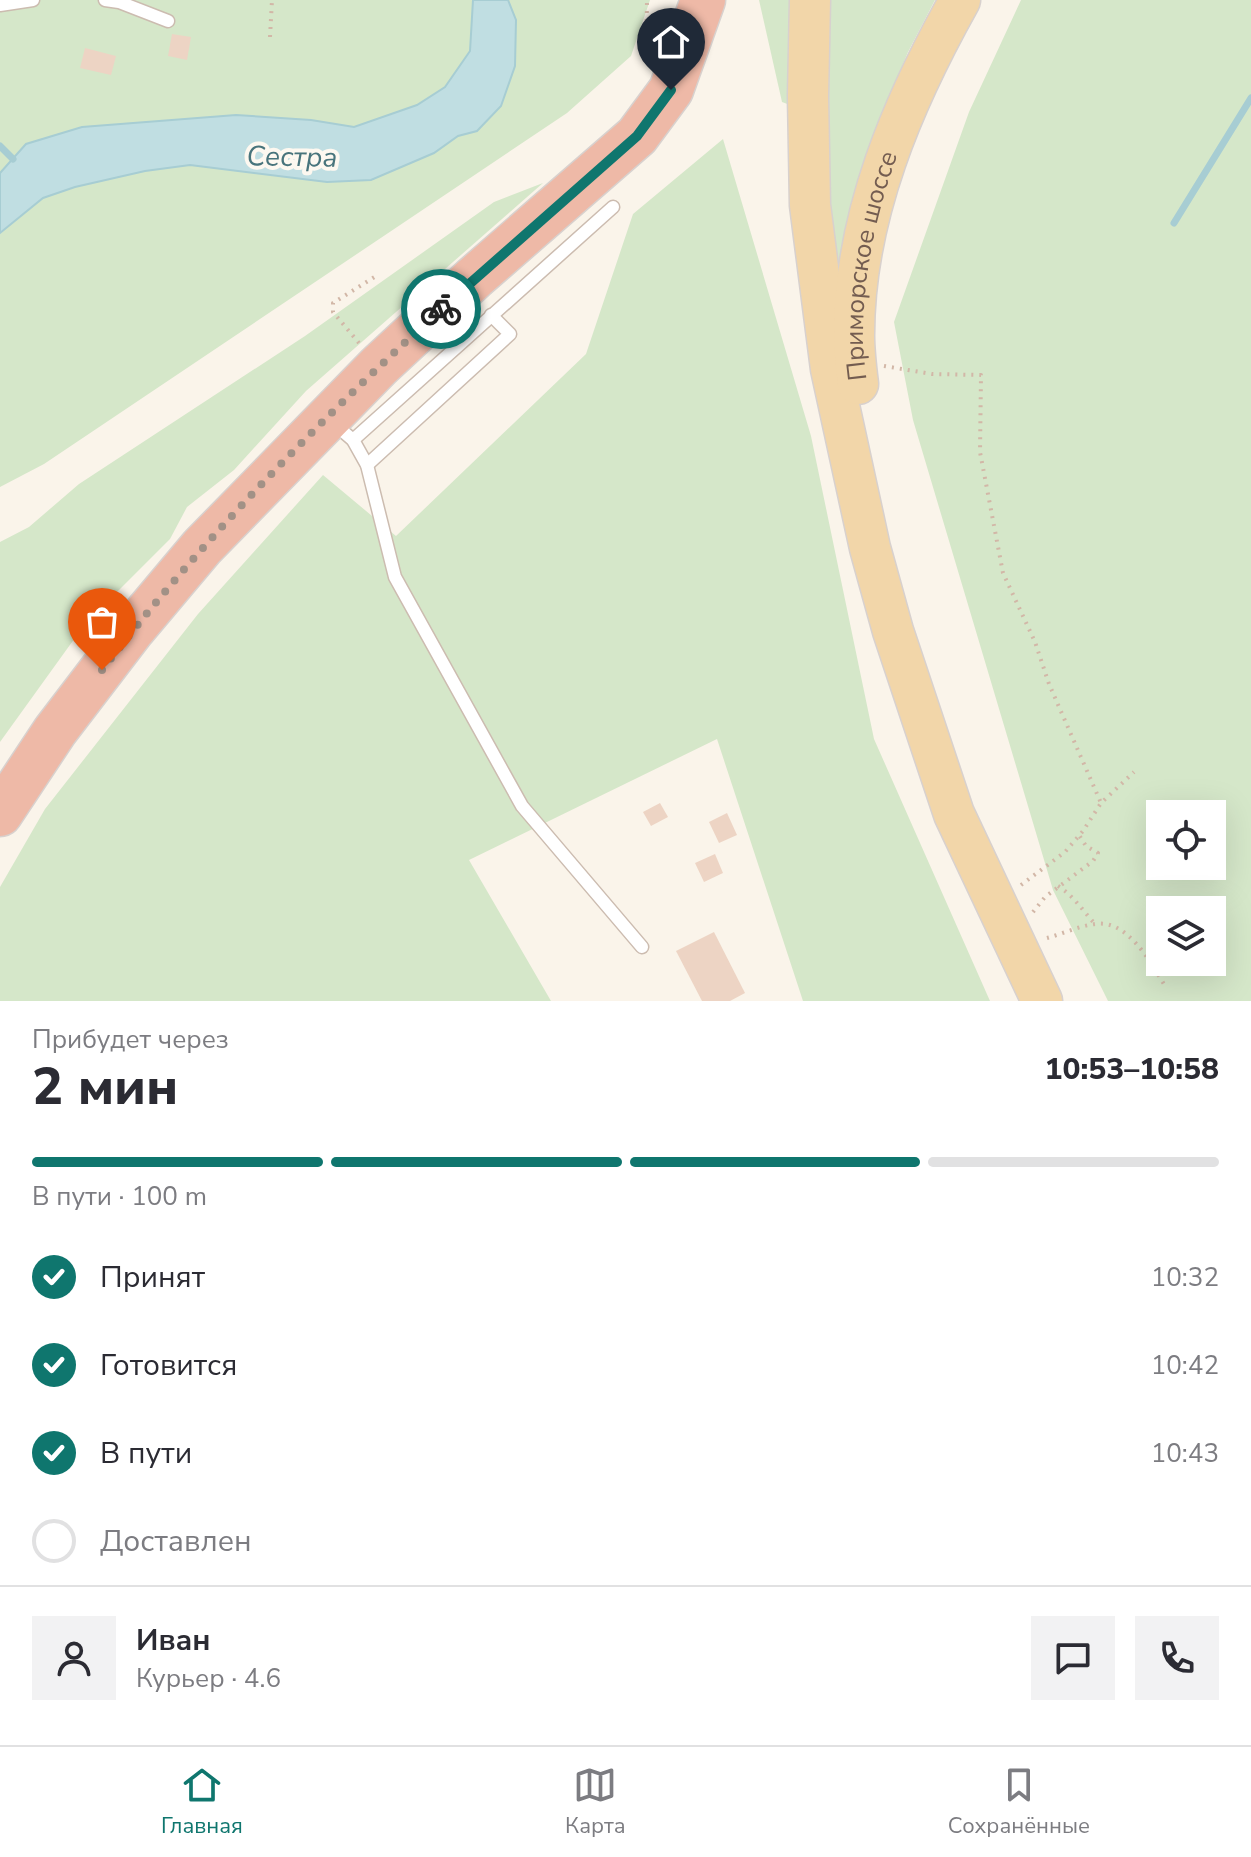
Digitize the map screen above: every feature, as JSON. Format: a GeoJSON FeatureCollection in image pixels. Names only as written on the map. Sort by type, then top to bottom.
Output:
{"type":"FeatureCollection","features":[{"type":"Feature","properties":{"kind":"highway"},"geometry":{"type":"LineString","coordinates":[[0,814],[55,731],[133,629],[202,547],[340,429],[379,366],[475,277],[637,136],[671,90],[703,0]]}},
{"type":"Feature","properties":{"kind":"main road","name":"Приморское шоссе"},"geometry":{"type":"LineString","coordinates":[[810,0],[810,205],[831,369],[870,548],[893,631],[954,814],[1042,1001]]}},
{"type":"Feature","properties":{"kind":"main road","name":"Приморское шоссе"},"geometry":{"type":"LineString","coordinates":[[870,548],[854,336],[860,263],[880,179],[901,119],[931,52],[960,0]]}},
{"type":"Feature","properties":{"kind":"lane"},"geometry":{"type":"LineString","coordinates":[[0,5],[33,0]]}},
{"type":"Feature","properties":{"kind":"lane"},"geometry":{"type":"LineString","coordinates":[[105,0],[118,1],[168,21]]}},
{"type":"Feature","properties":{"kind":"lane"},"geometry":{"type":"LineString","coordinates":[[613,207],[491,315],[340,429],[367,465],[395,577],[522,806],[642,947]]}},
{"type":"Feature","properties":{"kind":"lane"},"geometry":{"type":"LineString","coordinates":[[367,465],[510,334],[491,315]]}},
{"type":"Feature","properties":{"kind":"path"},"geometry":{"type":"LineString","coordinates":[[270,37],[272,0]]}},
{"type":"Feature","properties":{"kind":"path"},"geometry":{"type":"LineString","coordinates":[[376,276],[333,303],[333,312],[379,366]]}},
{"type":"Feature","properties":{"kind":"path"},"geometry":{"type":"LineString","coordinates":[[882,366],[932,374],[981,375],[980,452],[1003,573],[1101,803]]}},
{"type":"Feature","properties":{"kind":"path"},"geometry":{"type":"LineString","coordinates":[[1021,885],[1065,852],[1101,803],[1134,772]]}},
{"type":"Feature","properties":{"kind":"path"},"geometry":{"type":"LineString","coordinates":[[1033,912],[1058,885],[1093,861],[1098,853],[1086,846],[1079,835]]}},
{"type":"Feature","properties":{"kind":"path"},"geometry":{"type":"LineString","coordinates":[[1058,885],[1068,892],[1095,924]]}},
{"type":"Feature","properties":{"kind":"path"},"geometry":{"type":"LineString","coordinates":[[1044,939],[1095,924],[1113,925],[1127,932],[1165,986]]}},
{"type":"Feature","properties":{"kind":"green space"},"geometry":{"type":"Polygon","coordinates":[[[0,0],[473,0],[470,51],[445,87],[417,105],[354,127],[311,120],[236,115],[82,127],[26,144],[0,173],[0,0]]]}},
{"type":"Feature","properties":{"kind":"green space"},"geometry":{"type":"Polygon","coordinates":[[[508,0],[650,0],[631,56],[567,113],[44,464],[0,487],[0,233],[43,198],[75,187],[145,171],[190,165],[327,182],[434,153],[458,136],[477,131],[501,106],[515,66],[516,21],[508,0]]]}},
{"type":"Feature","properties":{"kind":"green space"},"geometry":{"type":"Polygon","coordinates":[[[759,0],[794,0],[790,105],[782,102],[759,0]]]}},
{"type":"Feature","properties":{"kind":"green space"},"geometry":{"type":"Polygon","coordinates":[[[826,0],[935,0],[908,52],[879,122],[837,304],[826,225],[826,0]]]}},
{"type":"Feature","properties":{"kind":"green space"},"geometry":{"type":"Polygon","coordinates":[[[1021,0],[1251,0],[1251,1001],[1108,1001],[1053,890],[913,420],[894,322],[969,112],[1021,0]]]}},
{"type":"Feature","properties":{"kind":"green space"},"geometry":{"type":"Polygon","coordinates":[[[723,139],[811,436],[874,739],[990,1001],[803,1001],[717,739],[469,860],[551,1001],[0,1001],[0,887],[45,809],[198,614],[323,475],[396,536],[586,354],[633,214],[723,139]]]}},
{"type":"Feature","properties":{"kind":"green space"},"geometry":{"type":"Polygon","coordinates":[[[543,183],[306,391],[234,470],[187,507],[170,539],[85,624],[0,742],[0,542],[29,527],[79,484],[305,336],[494,202],[543,183]]]}},
{"type":"Feature","properties":{"kind":"water","name":"Сестра"},"geometry":{"type":"Polygon","coordinates":[[[473,0],[508,0],[516,20],[515,66],[501,106],[477,131],[458,136],[434,153],[371,180],[327,182],[190,165],[145,171],[75,187],[43,198],[0,233],[0,173],[26,144],[82,127],[236,115],[311,120],[354,127],[417,105],[445,87],[470,51],[473,0]]]}},
{"type":"Feature","properties":{"kind":"building"},"geometry":{"type":"Polygon","coordinates":[[[172,34],[191,37],[187,60],[168,56],[172,34]]]}},
{"type":"Feature","properties":{"kind":"building"},"geometry":{"type":"Polygon","coordinates":[[[85,48],[116,56],[111,75],[80,68],[85,48]]]}},
{"type":"Feature","properties":{"kind":"building"},"geometry":{"type":"Polygon","coordinates":[[[660,803],[668,817],[651,826],[643,812],[660,803]]]}},
{"type":"Feature","properties":{"kind":"building"},"geometry":{"type":"Polygon","coordinates":[[[727,813],[737,835],[719,843],[709,822],[727,813]]]}},
{"type":"Feature","properties":{"kind":"building"},"geometry":{"type":"Polygon","coordinates":[[[715,854],[723,873],[704,882],[695,863],[715,854]]]}},
{"type":"Feature","properties":{"kind":"building"},"geometry":{"type":"Polygon","coordinates":[[[714,932],[745,993],[730,1001],[702,1001],[676,951],[714,932]]]}},
{"type":"Feature","properties":{"kind":"waterway"},"geometry":{"type":"LineString","coordinates":[[1174,223],[1251,98]]}},
{"type":"Feature","properties":{"kind":"waterway"},"geometry":{"type":"LineString","coordinates":[[0,146],[13,159]]}},
{"type":"Feature","properties":{"kind":"way so far"},"geometry":{"type":"LineString","coordinates":[[102,670],[202,547],[327,417],[441,309]]}},
{"type":"Feature","properties":{"kind":"route"},"geometry":{"type":"LineString","coordinates":[[441,309],[637,136],[671,90]]}}]}
